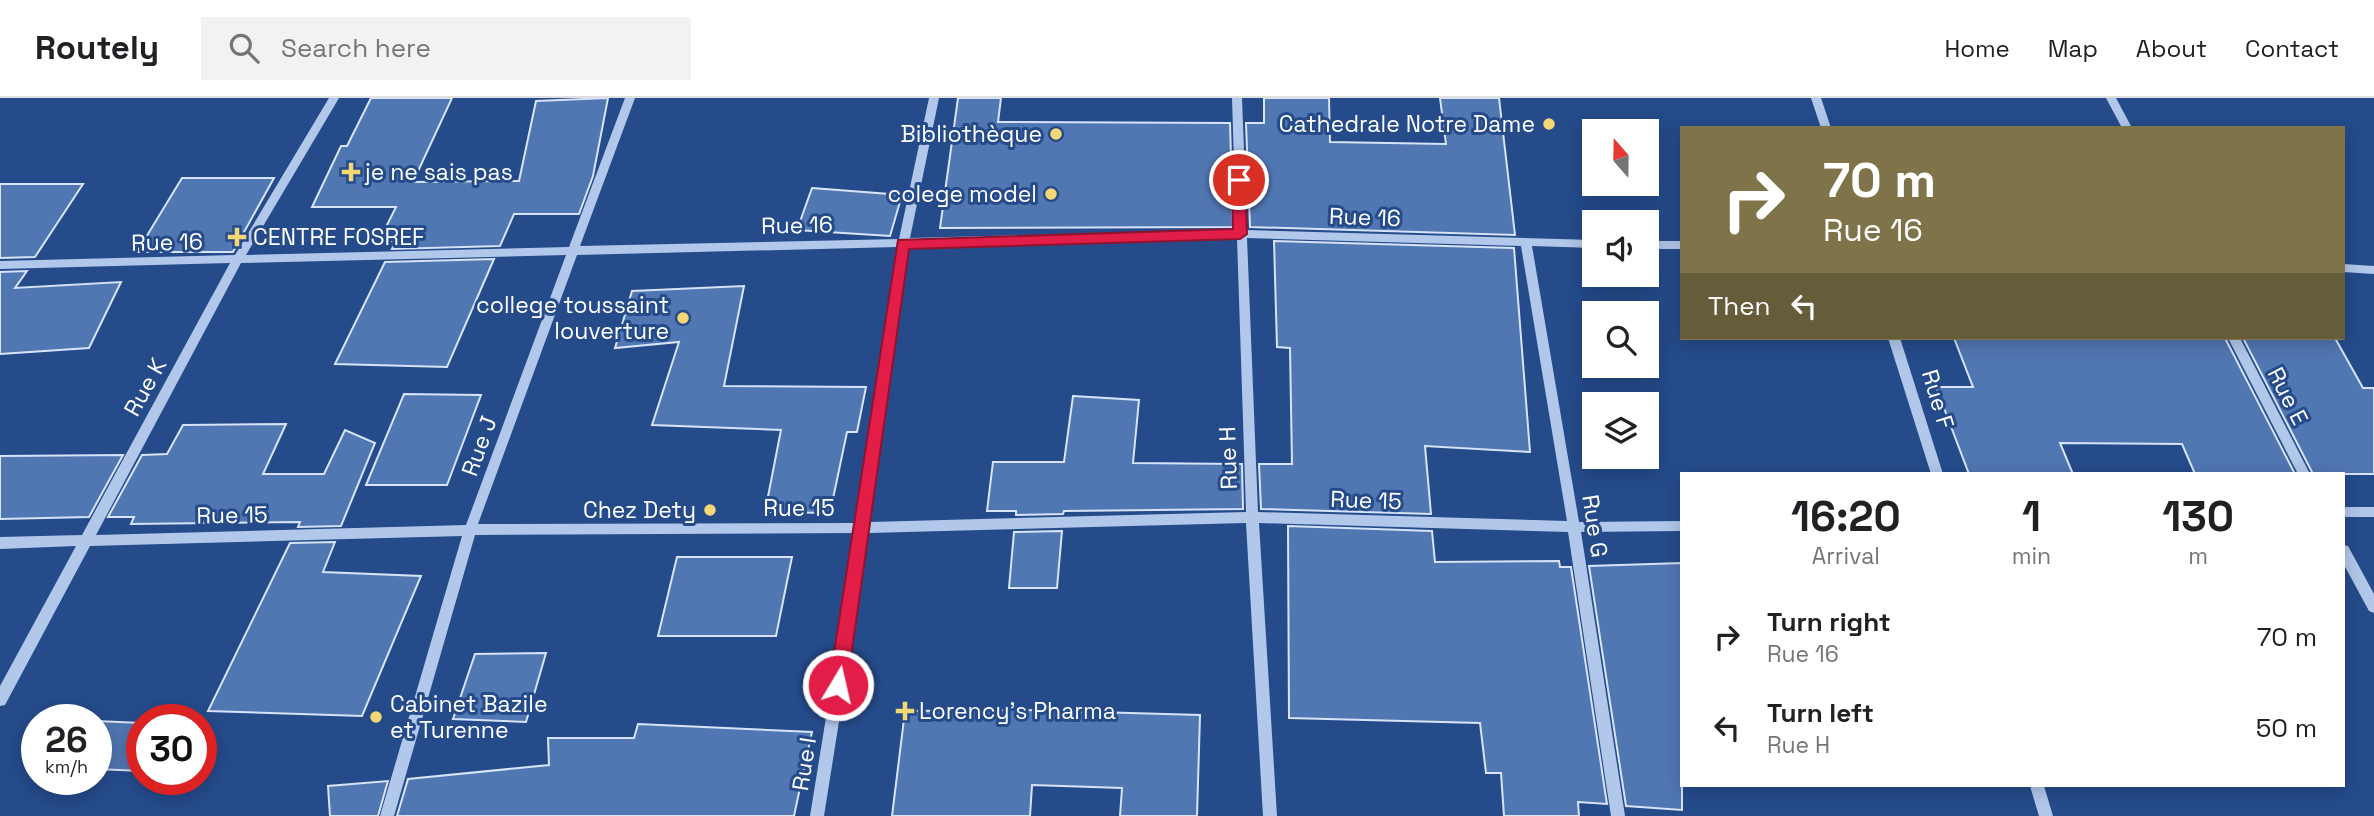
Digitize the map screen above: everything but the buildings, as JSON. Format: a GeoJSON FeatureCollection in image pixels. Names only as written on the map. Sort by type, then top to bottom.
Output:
{"type":"FeatureCollection","features":[{"type":"Feature","properties":{"kind":"street","name":"Rue K"},"geometry":{"type":"LineString","coordinates":[[0,700],[236,262],[334,98]]}},
{"type":"Feature","properties":{"kind":"street","name":"Rue J"},"geometry":{"type":"LineString","coordinates":[[387,816],[470,530],[630,98]]}},
{"type":"Feature","properties":{"kind":"street","name":"Rue I"},"geometry":{"type":"LineString","coordinates":[[817,816],[863,528],[903,244],[934,98]]}},
{"type":"Feature","properties":{"kind":"street","name":"Rue H"},"geometry":{"type":"LineString","coordinates":[[1237,98],[1252,517],[1270,816]]}},
{"type":"Feature","properties":{"kind":"street"},"geometry":{"type":"LineString","coordinates":[[1816,98],[1825,126]]}},
{"type":"Feature","properties":{"kind":"street"},"geometry":{"type":"LineString","coordinates":[[2112,98],[2126,126]]}},
{"type":"Feature","properties":{"kind":"street","name":"Rue 16"},"geometry":{"type":"LineString","coordinates":[[0,265],[236,262],[1240,234],[1582,244]]}},
{"type":"Feature","properties":{"kind":"street","name":"Rue G"},"geometry":{"type":"LineString","coordinates":[[1525,242],[1574,527],[1618,816]]}},
{"type":"Feature","properties":{"kind":"street"},"geometry":{"type":"LineString","coordinates":[[1659,245],[1680,245]]}},
{"type":"Feature","properties":{"kind":"street"},"geometry":{"type":"LineString","coordinates":[[2345,268],[2374,270]]}},
{"type":"Feature","properties":{"kind":"street","name":"Rue F"},"geometry":{"type":"LineString","coordinates":[[1895,340],[1936,472]]}},
{"type":"Feature","properties":{"kind":"street","name":"Rue E"},"geometry":{"type":"LineString","coordinates":[[2235,340],[2303,472]]}},
{"type":"Feature","properties":{"kind":"street"},"geometry":{"type":"LineString","coordinates":[[2345,512],[2374,512]]}},
{"type":"Feature","properties":{"kind":"street","name":"Rue 15"},"geometry":{"type":"LineString","coordinates":[[0,543],[470,530],[863,528],[1252,517],[1574,527],[1680,527]]}},
{"type":"Feature","properties":{"kind":"street"},"geometry":{"type":"LineString","coordinates":[[2345,554],[2374,607]]}},
{"type":"Feature","properties":{"kind":"street"},"geometry":{"type":"LineString","coordinates":[[2036,787],[2046,816]]}},
{"type":"Feature","properties":{"kind":"place","name":"Cathedrale Notre Dame"},"geometry":{"type":"Point","coordinates":[1549,124]}},
{"type":"Feature","properties":{"kind":"place","name":"Bibliothèque"},"geometry":{"type":"Point","coordinates":[1056,134]}},
{"type":"Feature","properties":{"kind":"place","name":"je ne sais pas"},"geometry":{"type":"Point","coordinates":[351,172]}},
{"type":"Feature","properties":{"kind":"place","name":"colege model"},"geometry":{"type":"Point","coordinates":[1051,194]}},
{"type":"Feature","properties":{"kind":"place","name":"CENTRE FOSREF"},"geometry":{"type":"Point","coordinates":[237,237]}},
{"type":"Feature","properties":{"kind":"place","name":"college toussaint louverture"},"geometry":{"type":"Point","coordinates":[683,318]}},
{"type":"Feature","properties":{"kind":"place","name":"Chez Dety"},"geometry":{"type":"Point","coordinates":[710,510]}},
{"type":"Feature","properties":{"kind":"place","name":"Lorency's Pharma"},"geometry":{"type":"Point","coordinates":[905,711]}},
{"type":"Feature","properties":{"kind":"place","name":"Cabinet Bazile et Turenne"},"geometry":{"type":"Point","coordinates":[376,717]}},
{"type":"Feature","properties":{"kind":"route"},"geometry":{"type":"LineString","coordinates":[[838,685],[903,244],[1240,234],[1239,180]]}}]}
